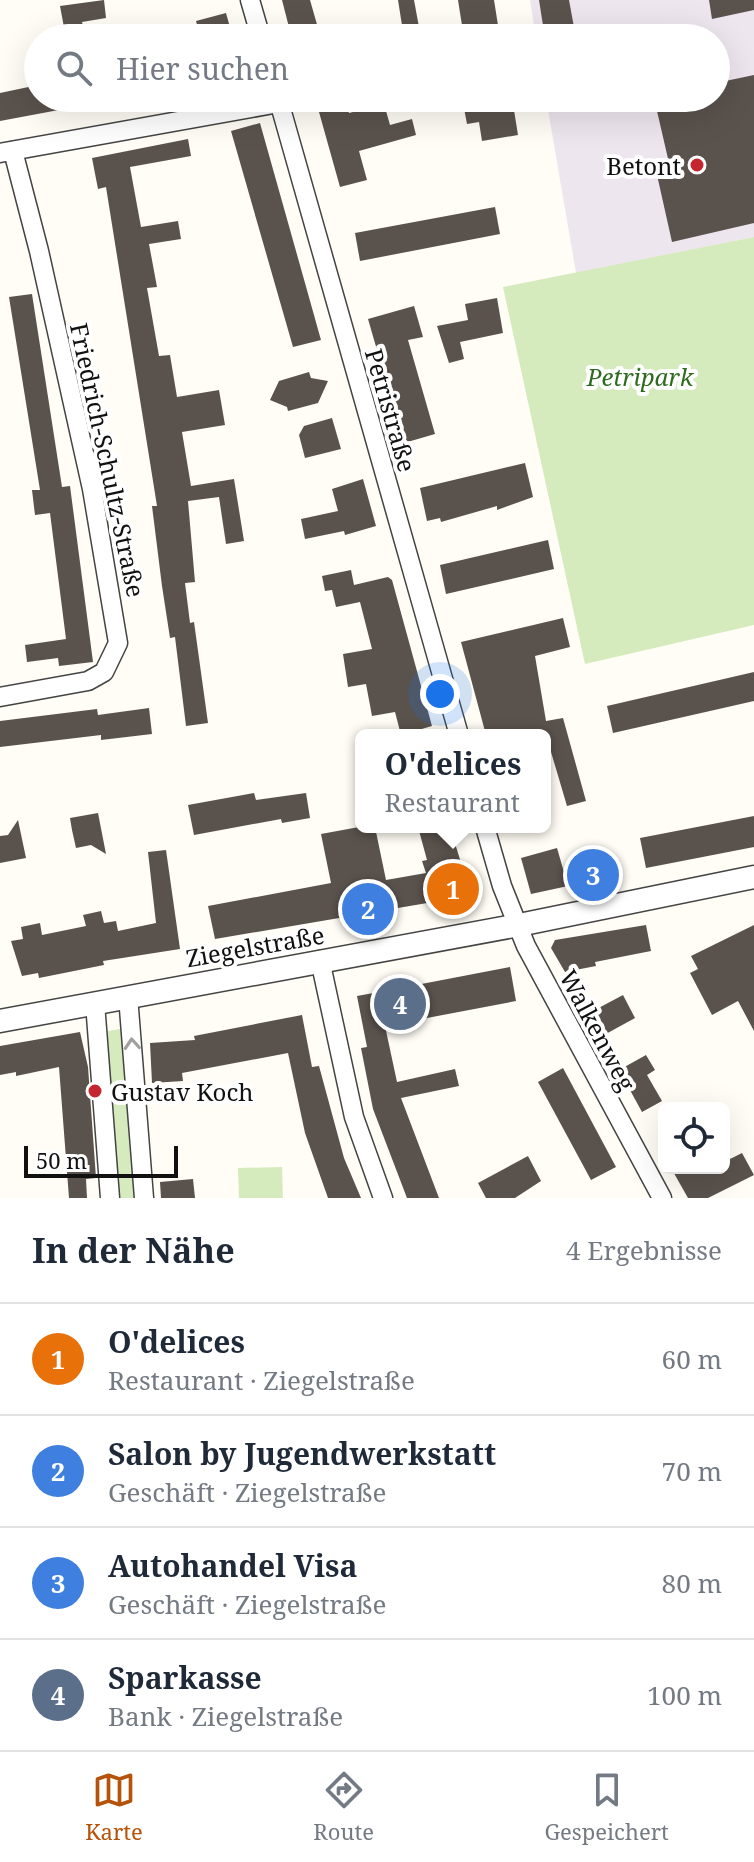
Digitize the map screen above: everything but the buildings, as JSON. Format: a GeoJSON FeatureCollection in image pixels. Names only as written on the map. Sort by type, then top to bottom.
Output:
{"type":"FeatureCollection","features":[{"type":"Feature","properties":{"kind":"street"},"geometry":{"type":"LineString","coordinates":[[250,0],[257,24]]}},
{"type":"Feature","properties":{"kind":"street","name":"Friedrich-Schultz-Straße"},"geometry":{"type":"LineString","coordinates":[[0,697],[88,681],[104,672],[118,643],[92,489],[39,251],[6,152],[215,112]]}},
{"type":"Feature","properties":{"kind":"street","name":"Petristraße"},"geometry":{"type":"LineString","coordinates":[[281,112],[457,729]]}},
{"type":"Feature","properties":{"kind":"street"},"geometry":{"type":"LineString","coordinates":[[487,833],[502,886],[519,925]]}},
{"type":"Feature","properties":{"kind":"street","name":"Ziegelstraße"},"geometry":{"type":"LineString","coordinates":[[0,1021],[519,925],[754,877]]}},
{"type":"Feature","properties":{"kind":"street","name":"Walkenweg"},"geometry":{"type":"LineString","coordinates":[[519,925],[526,946],[662,1198]]}},
{"type":"Feature","properties":{"kind":"street"},"geometry":{"type":"LineString","coordinates":[[320,960],[354,1117],[383,1198]]}},
{"type":"Feature","properties":{"kind":"street"},"geometry":{"type":"LineString","coordinates":[[128,996],[144,1198]]}},
{"type":"Feature","properties":{"kind":"street"},"geometry":{"type":"LineString","coordinates":[[95,1003],[110,1198]]}},
{"type":"Feature","properties":{"kind":"shaded area"},"geometry":{"type":"Polygon","coordinates":[[[530,0],[754,0],[754,237],[576,273],[548,112],[730,112],[730,24],[534,24],[530,0]]]}},
{"type":"Feature","properties":{"kind":"green space","name":"Petripark"},"geometry":{"type":"Polygon","coordinates":[[[754,237],[754,625],[585,664],[503,287],[754,237]]]}},
{"type":"Feature","properties":{"kind":"green space"},"geometry":{"type":"Polygon","coordinates":[[[125,1028],[137,1198],[116,1198],[103,1032],[125,1028]]]}},
{"type":"Feature","properties":{"kind":"green space"},"geometry":{"type":"Polygon","coordinates":[[[282,1167],[283,1198],[239,1198],[238,1168],[282,1167]]]}},
{"type":"Feature","properties":{"kind":"place","name":"Betont"},"geometry":{"type":"Point","coordinates":[697,165]}},
{"type":"Feature","properties":{"kind":"place","name":"Autohandel Visa"},"geometry":{"type":"Point","coordinates":[593,875]}},
{"type":"Feature","properties":{"kind":"place","name":"O'delices"},"geometry":{"type":"Point","coordinates":[453,889]}},
{"type":"Feature","properties":{"kind":"place","name":"Salon by Jugendwerkstatt"},"geometry":{"type":"Point","coordinates":[368,909]}},
{"type":"Feature","properties":{"kind":"place","name":"Sparkasse"},"geometry":{"type":"Point","coordinates":[400,1004]}},
{"type":"Feature","properties":{"kind":"place","name":"Gustav Koch"},"geometry":{"type":"Point","coordinates":[95,1091]}}]}
